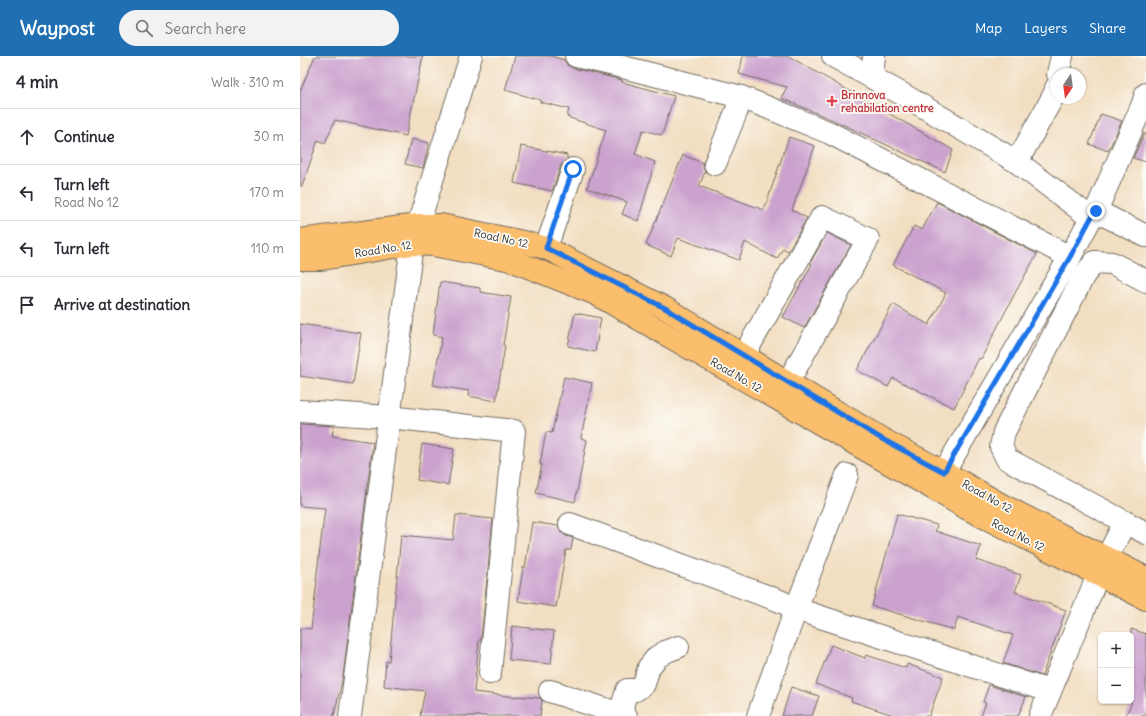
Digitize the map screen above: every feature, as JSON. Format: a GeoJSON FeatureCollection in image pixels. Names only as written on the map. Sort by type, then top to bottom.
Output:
{"type":"FeatureCollection","features":[{"type":"Feature","properties":{"kind":"main road","name":"Road No 12"},"geometry":{"type":"LineString","coordinates":[[300,240],[415,235],[441,225],[546,248],[665,308],[882,439],[1002,505],[1102,566],[1144,572]]}},
{"type":"Feature","properties":{"kind":"main road","name":"Road No. 12"},"geometry":{"type":"LineString","coordinates":[[300,259],[322,259],[415,235],[433,245],[512,260],[596,294],[927,484],[966,508],[1102,566],[1146,599]]}},
{"type":"Feature","properties":{"kind":"street"},"geometry":{"type":"LineString","coordinates":[[350,716],[389,417],[415,235],[471,56]]}},
{"type":"Feature","properties":{"kind":"street"},"geometry":{"type":"LineString","coordinates":[[576,56],[625,61],[739,104],[764,106],[830,133],[1070,257]]}},
{"type":"Feature","properties":{"kind":"street"},"geometry":{"type":"LineString","coordinates":[[833,56],[902,94],[1017,162],[1093,214],[1146,236]]}},
{"type":"Feature","properties":{"kind":"street"},"geometry":{"type":"LineString","coordinates":[[872,77],[874,56]]}},
{"type":"Feature","properties":{"kind":"street"},"geometry":{"type":"LineString","coordinates":[[1059,68],[1062,56]]}},
{"type":"Feature","properties":{"kind":"street"},"geometry":{"type":"LineString","coordinates":[[944,472],[1070,257],[1093,214],[1146,94]]}},
{"type":"Feature","properties":{"kind":"street"},"geometry":{"type":"LineString","coordinates":[[1017,162],[1050,102]]}},
{"type":"Feature","properties":{"kind":"street"},"geometry":{"type":"LineString","coordinates":[[715,164],[739,104]]}},
{"type":"Feature","properties":{"kind":"street"},"geometry":{"type":"LineString","coordinates":[[546,248],[573,169]]}},
{"type":"Feature","properties":{"kind":"street"},"geometry":{"type":"LineString","coordinates":[[744,355],[822,217],[868,239],[788,382]]}},
{"type":"Feature","properties":{"kind":"street"},"geometry":{"type":"LineString","coordinates":[[1146,281],[1112,263],[1095,262],[1084,275],[1004,432],[1001,447],[1007,459],[1146,533]]}},
{"type":"Feature","properties":{"kind":"street"},"geometry":{"type":"LineString","coordinates":[[300,411],[389,417],[514,431],[490,673]]}},
{"type":"Feature","properties":{"kind":"street"},"geometry":{"type":"LineString","coordinates":[[758,716],[846,475]]}},
{"type":"Feature","properties":{"kind":"street"},"geometry":{"type":"LineString","coordinates":[[1040,716],[1049,691],[1102,566],[1125,522]]}},
{"type":"Feature","properties":{"kind":"street"},"geometry":{"type":"LineString","coordinates":[[570,524],[780,601],[796,609],[1049,691]]}},
{"type":"Feature","properties":{"kind":"street"},"geometry":{"type":"LineString","coordinates":[[550,691],[623,715],[627,690],[636,690],[644,684],[649,667],[657,657],[678,647]]}},
{"type":"Feature","properties":{"kind":"building"},"geometry":{"type":"Polygon","coordinates":[[[315,56],[423,56],[406,136],[335,120],[325,143],[318,140],[302,186],[300,186],[300,91],[315,56]]]}},
{"type":"Feature","properties":{"kind":"building"},"geometry":{"type":"Polygon","coordinates":[[[515,56],[551,56],[564,60],[567,65],[573,68],[622,80],[622,82],[674,96],[662,135],[643,130],[635,154],[655,162],[638,221],[622,214],[627,202],[587,188],[606,130],[567,117],[569,109],[540,102],[540,100],[505,90],[515,56]]]}},
{"type":"Feature","properties":{"kind":"building"},"geometry":{"type":"Polygon","coordinates":[[[743,56],[788,56],[953,150],[945,172],[835,121],[781,98],[787,87],[739,74],[743,56]]]}},
{"type":"Feature","properties":{"kind":"building"},"geometry":{"type":"Polygon","coordinates":[[[1101,114],[1122,121],[1108,151],[1089,144],[1101,114]]]}},
{"type":"Feature","properties":{"kind":"building"},"geometry":{"type":"Polygon","coordinates":[[[1144,134],[1146,134],[1146,162],[1133,158],[1144,134]]]}},
{"type":"Feature","properties":{"kind":"building"},"geometry":{"type":"Polygon","coordinates":[[[789,137],[815,146],[792,210],[807,218],[788,251],[783,248],[777,259],[745,242],[739,260],[678,238],[671,256],[646,245],[683,155],[703,163],[705,172],[699,186],[764,210],[789,137]]]}},
{"type":"Feature","properties":{"kind":"building"},"geometry":{"type":"Polygon","coordinates":[[[411,139],[429,143],[423,168],[405,164],[411,139]]]}},
{"type":"Feature","properties":{"kind":"building"},"geometry":{"type":"Polygon","coordinates":[[[521,146],[567,155],[567,159],[561,165],[552,191],[514,183],[521,146]]]}},
{"type":"Feature","properties":{"kind":"building"},"geometry":{"type":"Polygon","coordinates":[[[937,202],[1037,254],[981,359],[979,358],[954,408],[893,378],[888,387],[857,370],[893,304],[929,325],[946,293],[893,265],[914,226],[922,230],[937,202]]]}},
{"type":"Feature","properties":{"kind":"building"},"geometry":{"type":"Polygon","coordinates":[[[827,233],[851,245],[804,328],[783,317],[827,233]]]}},
{"type":"Feature","properties":{"kind":"building"},"geometry":{"type":"Polygon","coordinates":[[[440,282],[480,288],[480,292],[511,297],[496,401],[468,396],[469,391],[433,385],[442,337],[433,335],[440,282]]]}},
{"type":"Feature","properties":{"kind":"building"},"geometry":{"type":"Polygon","coordinates":[[[575,313],[601,318],[595,352],[568,346],[575,313]]]}},
{"type":"Feature","properties":{"kind":"building"},"geometry":{"type":"Polygon","coordinates":[[[300,324],[361,333],[353,384],[300,376],[300,324]]]}},
{"type":"Feature","properties":{"kind":"building"},"geometry":{"type":"Polygon","coordinates":[[[564,377],[592,383],[581,438],[587,440],[575,502],[536,493],[542,464],[540,464],[546,432],[552,433],[564,377]]]}},
{"type":"Feature","properties":{"kind":"building"},"geometry":{"type":"Polygon","coordinates":[[[300,424],[334,426],[332,436],[373,442],[343,676],[334,716],[300,716],[300,628],[311,629],[325,508],[300,506],[300,424]]]}},
{"type":"Feature","properties":{"kind":"building"},"geometry":{"type":"Polygon","coordinates":[[[422,444],[454,449],[448,485],[417,480],[422,444]]]}},
{"type":"Feature","properties":{"kind":"building"},"geometry":{"type":"Polygon","coordinates":[[[897,514],[937,525],[935,531],[981,546],[976,560],[1021,575],[1015,592],[1066,610],[1042,676],[1003,663],[1013,635],[958,617],[954,630],[872,606],[897,514]]]}},
{"type":"Feature","properties":{"kind":"building"},"geometry":{"type":"Polygon","coordinates":[[[456,515],[493,519],[481,640],[479,640],[474,692],[540,698],[542,700],[540,716],[420,716],[425,691],[384,686],[386,661],[389,661],[401,535],[453,540],[456,515]]]}},
{"type":"Feature","properties":{"kind":"building"},"geometry":{"type":"Polygon","coordinates":[[[532,522],[558,526],[561,532],[566,536],[573,538],[571,550],[566,550],[556,607],[518,601],[532,522]]]}},
{"type":"Feature","properties":{"kind":"building"},"geometry":{"type":"Polygon","coordinates":[[[512,626],[554,631],[551,664],[509,660],[512,626]]]}},
{"type":"Feature","properties":{"kind":"building"},"geometry":{"type":"Polygon","coordinates":[[[1131,629],[1146,634],[1146,716],[1125,716],[1131,704],[1134,704],[1134,632],[1131,632],[1131,629]]]}},
{"type":"Feature","properties":{"kind":"building"},"geometry":{"type":"Polygon","coordinates":[[[831,645],[865,658],[866,655],[906,668],[907,664],[943,677],[929,716],[896,716],[851,701],[852,698],[816,684],[831,645]]]}},
{"type":"Feature","properties":{"kind":"building"},"geometry":{"type":"Polygon","coordinates":[[[989,685],[1026,697],[1018,716],[981,716],[986,703],[983,702],[989,685]]]}},
{"type":"Feature","properties":{"kind":"building"},"geometry":{"type":"Polygon","coordinates":[[[791,687],[819,696],[812,716],[782,716],[791,687]]]}},
{"type":"Feature","properties":{"kind":"place","name":"Brinnova rehabilation centre"},"geometry":{"type":"Point","coordinates":[832,101]}},
{"type":"Feature","properties":{"kind":"route"},"geometry":{"type":"LineString","coordinates":[[573,169],[546,248],[665,308],[882,439],[944,472],[1096,211]]}}]}
